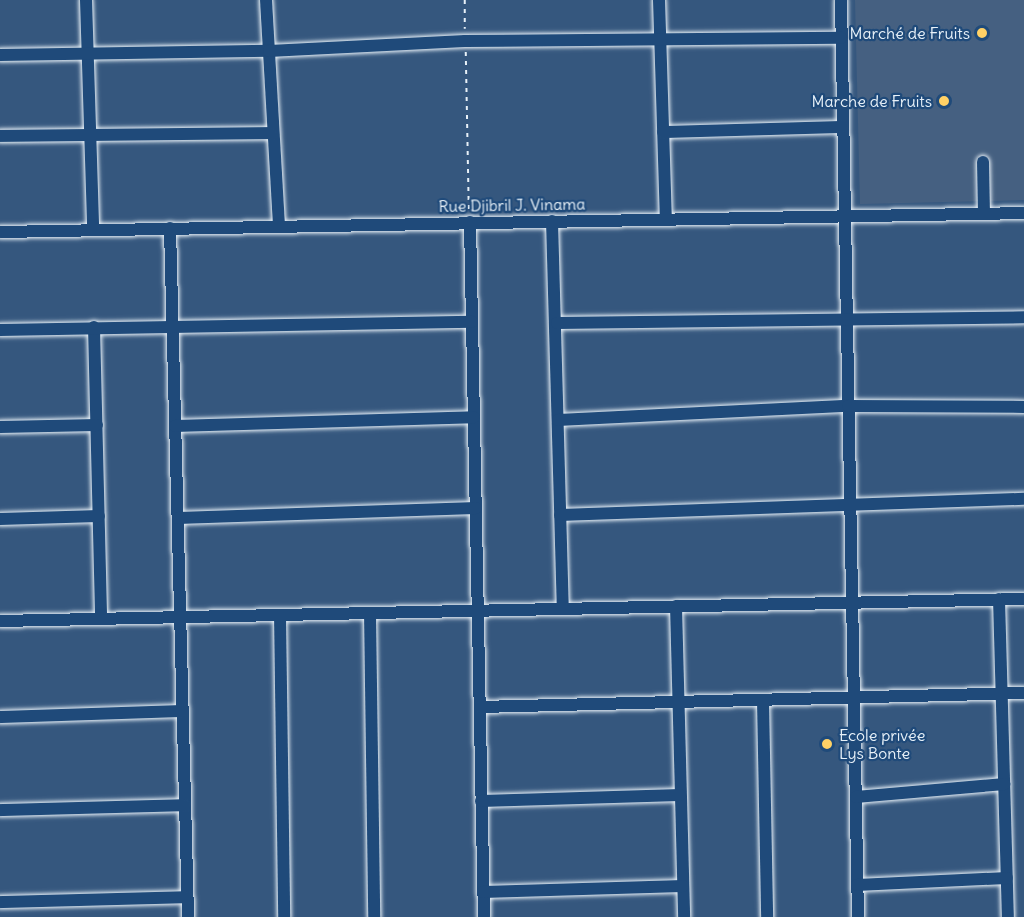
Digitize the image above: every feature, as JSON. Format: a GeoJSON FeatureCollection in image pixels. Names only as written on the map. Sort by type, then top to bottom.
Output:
{"type":"FeatureCollection","features":[{"type":"Feature","properties":{"kind":"street"},"geometry":{"type":"LineString","coordinates":[[86,0],[93,228]]}},
{"type":"Feature","properties":{"kind":"street"},"geometry":{"type":"LineString","coordinates":[[266,0],[271,133],[279,226]]}},
{"type":"Feature","properties":{"kind":"street"},"geometry":{"type":"LineString","coordinates":[[659,0],[666,219]]}},
{"type":"Feature","properties":{"kind":"street"},"geometry":{"type":"LineString","coordinates":[[841,0],[858,917]]}},
{"type":"Feature","properties":{"kind":"street"},"geometry":{"type":"LineString","coordinates":[[0,55],[269,51],[465,41],[660,42],[841,38]]}},
{"type":"Feature","properties":{"kind":"street"},"geometry":{"type":"LineString","coordinates":[[663,132],[843,127]]}},
{"type":"Feature","properties":{"kind":"street"},"geometry":{"type":"LineString","coordinates":[[0,136],[271,133]]}},
{"type":"Feature","properties":{"kind":"street"},"geometry":{"type":"LineString","coordinates":[[983,162],[984,213]]}},
{"type":"Feature","properties":{"kind":"street","name":"Rue Djibril J. Vinama"},"geometry":{"type":"LineString","coordinates":[[0,232],[93,228],[1024,213]]}},
{"type":"Feature","properties":{"kind":"street"},"geometry":{"type":"LineString","coordinates":[[552,221],[563,609]]}},
{"type":"Feature","properties":{"kind":"street"},"geometry":{"type":"LineString","coordinates":[[470,222],[484,917]]}},
{"type":"Feature","properties":{"kind":"street"},"geometry":{"type":"LineString","coordinates":[[170,228],[188,917]]}},
{"type":"Feature","properties":{"kind":"street"},"geometry":{"type":"LineString","coordinates":[[556,323],[1024,317]]}},
{"type":"Feature","properties":{"kind":"street"},"geometry":{"type":"LineString","coordinates":[[0,330],[173,324],[472,322]]}},
{"type":"Feature","properties":{"kind":"street"},"geometry":{"type":"LineString","coordinates":[[94,327],[101,618]]}},
{"type":"Feature","properties":{"kind":"street"},"geometry":{"type":"LineString","coordinates":[[558,420],[848,406],[1024,406]]}},
{"type":"Feature","properties":{"kind":"street"},"geometry":{"type":"LineString","coordinates":[[175,426],[474,417]]}},
{"type":"Feature","properties":{"kind":"street"},"geometry":{"type":"LineString","coordinates":[[0,427],[97,425]]}},
{"type":"Feature","properties":{"kind":"street"},"geometry":{"type":"LineString","coordinates":[[560,515],[1024,499]]}},
{"type":"Feature","properties":{"kind":"street"},"geometry":{"type":"LineString","coordinates":[[178,518],[476,508]]}},
{"type":"Feature","properties":{"kind":"street"},"geometry":{"type":"LineString","coordinates":[[0,519],[99,516]]}},
{"type":"Feature","properties":{"kind":"street"},"geometry":{"type":"LineString","coordinates":[[999,599],[1008,917]]}},
{"type":"Feature","properties":{"kind":"street"},"geometry":{"type":"LineString","coordinates":[[0,621],[1024,599]]}},
{"type":"Feature","properties":{"kind":"street"},"geometry":{"type":"LineString","coordinates":[[675,606],[684,917]]}},
{"type":"Feature","properties":{"kind":"street"},"geometry":{"type":"LineString","coordinates":[[370,613],[374,917]]}},
{"type":"Feature","properties":{"kind":"street"},"geometry":{"type":"LineString","coordinates":[[280,615],[284,917]]}},
{"type":"Feature","properties":{"kind":"street"},"geometry":{"type":"LineString","coordinates":[[480,707],[1024,693]]}},
{"type":"Feature","properties":{"kind":"street"},"geometry":{"type":"LineString","coordinates":[[763,700],[767,917]]}},
{"type":"Feature","properties":{"kind":"street"},"geometry":{"type":"LineString","coordinates":[[0,717],[183,711]]}},
{"type":"Feature","properties":{"kind":"street"},"geometry":{"type":"LineString","coordinates":[[856,797],[1004,784]]}},
{"type":"Feature","properties":{"kind":"street"},"geometry":{"type":"LineString","coordinates":[[482,801],[680,795]]}},
{"type":"Feature","properties":{"kind":"street"},"geometry":{"type":"LineString","coordinates":[[0,810],[185,805]]}},
{"type":"Feature","properties":{"kind":"street"},"geometry":{"type":"LineString","coordinates":[[857,885],[1007,878]]}},
{"type":"Feature","properties":{"kind":"street"},"geometry":{"type":"LineString","coordinates":[[483,892],[683,886]]}},
{"type":"Feature","properties":{"kind":"street"},"geometry":{"type":"LineString","coordinates":[[0,902],[187,897]]}},
{"type":"Feature","properties":{"kind":"path"},"geometry":{"type":"LineString","coordinates":[[465,0],[470,222]]}},
{"type":"Feature","properties":{"kind":"shaded area","name":"Marche de Fruits"},"geometry":{"type":"Polygon","coordinates":[[[855,0],[1024,0],[1024,200],[860,204],[855,0]]]}},
{"type":"Feature","properties":{"kind":"place","name":"Marché de Fruits"},"geometry":{"type":"Point","coordinates":[982,33]}},
{"type":"Feature","properties":{"kind":"place","name":"Marche de Fruits"},"geometry":{"type":"Point","coordinates":[944,101]}},
{"type":"Feature","properties":{"kind":"place","name":"Ecole privée Lys Bonte"},"geometry":{"type":"Point","coordinates":[827,744]}}]}
